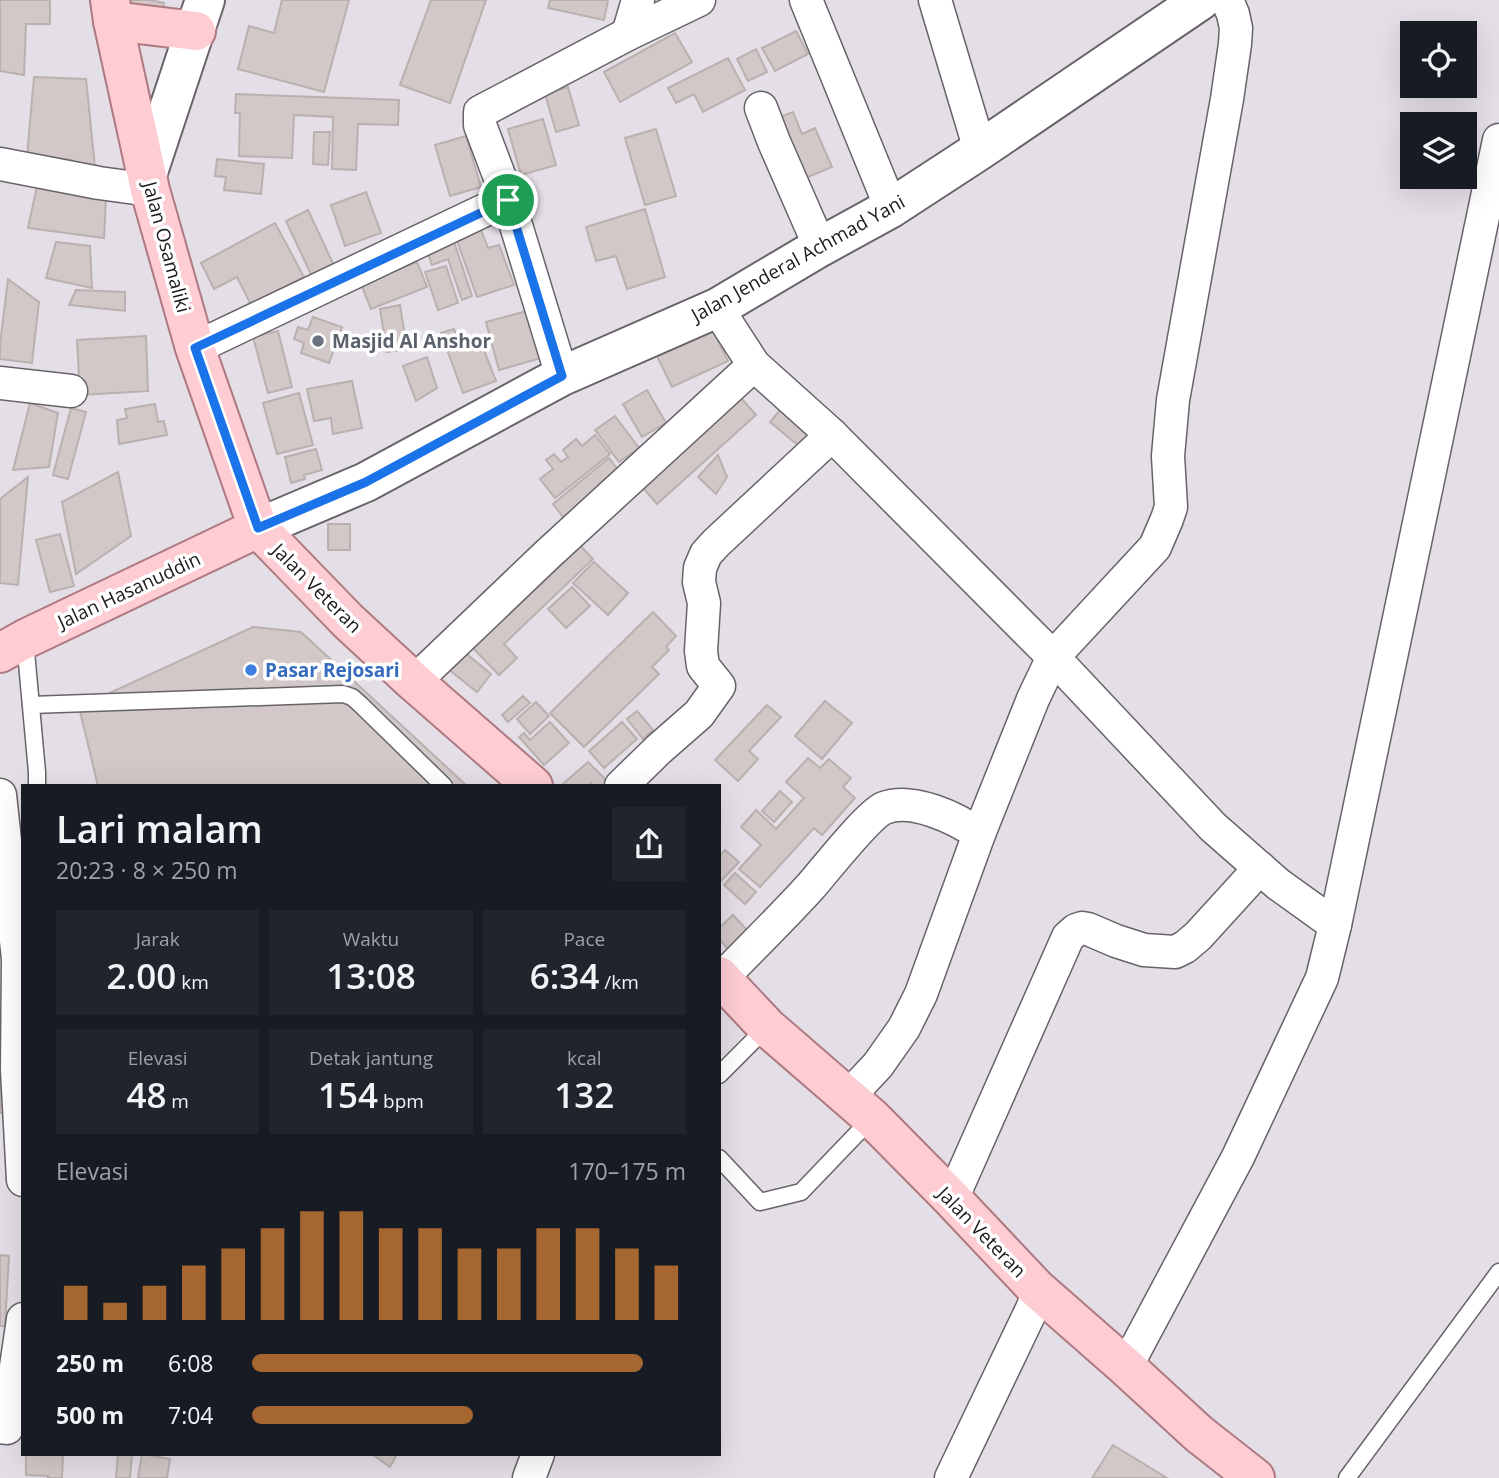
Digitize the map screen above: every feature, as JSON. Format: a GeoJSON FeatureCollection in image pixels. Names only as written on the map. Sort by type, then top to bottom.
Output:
{"type":"FeatureCollection","features":[{"type":"Feature","properties":{"kind":"main road","name":"Jalan Jenderal Achmad Yani"},"geometry":{"type":"LineString","coordinates":[[258,528],[366,482],[562,376],[717,308],[891,208],[1201,0]]}},
{"type":"Feature","properties":{"kind":"main road"},"geometry":{"type":"LineString","coordinates":[[112,10],[200,15],[149,183]]}},
{"type":"Feature","properties":{"kind":"main road","name":"Jalan Osamaliki"},"geometry":{"type":"LineString","coordinates":[[112,10],[139,147],[195,348],[258,528]]}},
{"type":"Feature","properties":{"kind":"main road","name":"Jalan Hasanuddin"},"geometry":{"type":"LineString","coordinates":[[13,646],[258,528]]}},
{"type":"Feature","properties":{"kind":"main road","name":"Jalan Veteran"},"geometry":{"type":"LineString","coordinates":[[258,528],[348,621],[531,784]]}},
{"type":"Feature","properties":{"kind":"main road","name":"Jalan Veteran"},"geometry":{"type":"LineString","coordinates":[[721,981],[767,1027],[860,1108],[952,1199],[1040,1292],[1199,1434],[1255,1478]]}},
{"type":"Feature","properties":{"kind":"street"},"geometry":{"type":"LineString","coordinates":[[628,34],[638,0]]}},
{"type":"Feature","properties":{"kind":"street"},"geometry":{"type":"LineString","coordinates":[[562,376],[508,200],[480,125],[481,112],[628,34],[699,0]]}},
{"type":"Feature","properties":{"kind":"street"},"geometry":{"type":"LineString","coordinates":[[806,0],[891,208]]}},
{"type":"Feature","properties":{"kind":"street"},"geometry":{"type":"LineString","coordinates":[[934,0],[981,150]]}},
{"type":"Feature","properties":{"kind":"street"},"geometry":{"type":"LineString","coordinates":[[860,1108],[877,1065],[904,1028],[921,994],[979,834],[1033,699],[1053,657],[1155,547],[1171,507],[1168,456],[1173,400],[1235,44],[1236,28],[1227,0]]}},
{"type":"Feature","properties":{"kind":"street"},"geometry":{"type":"LineString","coordinates":[[761,108],[820,247]]}},
{"type":"Feature","properties":{"kind":"street"},"geometry":{"type":"LineString","coordinates":[[1126,1367],[1238,1157],[1322,978],[1499,139]]}},
{"type":"Feature","properties":{"kind":"street"},"geometry":{"type":"LineString","coordinates":[[0,164],[99,183],[149,183]]}},
{"type":"Feature","properties":{"kind":"street"},"geometry":{"type":"LineString","coordinates":[[195,348],[508,200]]}},
{"type":"Feature","properties":{"kind":"street"},"geometry":{"type":"LineString","coordinates":[[717,308],[754,365],[832,435],[1053,657],[1213,827],[1278,884],[1335,925]]}},
{"type":"Feature","properties":{"kind":"street"},"geometry":{"type":"LineString","coordinates":[[414,682],[548,554],[754,365]]}},
{"type":"Feature","properties":{"kind":"street"},"geometry":{"type":"LineString","coordinates":[[0,383],[71,391]]}},
{"type":"Feature","properties":{"kind":"street"},"geometry":{"type":"LineString","coordinates":[[623,784],[699,714],[719,685],[703,666],[701,651],[704,603],[699,582],[700,568],[706,554],[832,435]]}},
{"type":"Feature","properties":{"kind":"street"},"geometry":{"type":"LineString","coordinates":[[0,795],[18,959],[21,1107]]}},
{"type":"Feature","properties":{"kind":"street"},"geometry":{"type":"LineString","coordinates":[[721,979],[882,809],[899,805],[917,807],[941,814],[979,834]]}},
{"type":"Feature","properties":{"kind":"street"},"geometry":{"type":"LineString","coordinates":[[952,1199],[1068,937],[1082,928],[1144,950],[1175,952],[1198,936],[1260,869]]}},
{"type":"Feature","properties":{"kind":"street"},"geometry":{"type":"LineString","coordinates":[[951,1478],[1040,1292]]}},
{"type":"Feature","properties":{"kind":"street"},"geometry":{"type":"LineString","coordinates":[[9,1435],[21,1336]]}},
{"type":"Feature","properties":{"kind":"street"},"geometry":{"type":"LineString","coordinates":[[529,1478],[537,1456]]}},
{"type":"Feature","properties":{"kind":"lane"},"geometry":{"type":"LineString","coordinates":[[13,646],[31,705],[37,784]]}},
{"type":"Feature","properties":{"kind":"lane"},"geometry":{"type":"LineString","coordinates":[[31,705],[343,694],[360,704],[442,784]]}},
{"type":"Feature","properties":{"kind":"lane"},"geometry":{"type":"LineString","coordinates":[[721,1073],[767,1027]]}},
{"type":"Feature","properties":{"kind":"lane"},"geometry":{"type":"LineString","coordinates":[[721,1160],[760,1202],[801,1192],[860,1108]]}},
{"type":"Feature","properties":{"kind":"lane"},"geometry":{"type":"LineString","coordinates":[[1347,1478],[1499,1272]]}},
{"type":"Feature","properties":{"kind":"building"},"geometry":{"type":"Polygon","coordinates":[[[0,0],[50,0],[50,24],[26,24],[24,75],[0,71],[0,0]]]}},
{"type":"Feature","properties":{"kind":"building"},"geometry":{"type":"Polygon","coordinates":[[[127,0],[164,3],[162,14],[126,7],[127,0]]]}},
{"type":"Feature","properties":{"kind":"building"},"geometry":{"type":"Polygon","coordinates":[[[282,0],[349,0],[324,92],[238,69],[249,26],[274,33],[282,0]]]}},
{"type":"Feature","properties":{"kind":"building"},"geometry":{"type":"Polygon","coordinates":[[[431,0],[486,0],[450,103],[400,85],[431,0]]]}},
{"type":"Feature","properties":{"kind":"building"},"geometry":{"type":"Polygon","coordinates":[[[550,0],[608,0],[604,20],[548,8],[550,0]]]}},
{"type":"Feature","properties":{"kind":"building"},"geometry":{"type":"Polygon","coordinates":[[[796,31],[808,54],[775,71],[762,48],[796,31]]]}},
{"type":"Feature","properties":{"kind":"building"},"geometry":{"type":"Polygon","coordinates":[[[675,33],[692,62],[620,102],[604,72],[675,33]]]}},
{"type":"Feature","properties":{"kind":"building"},"geometry":{"type":"Polygon","coordinates":[[[756,49],[767,72],[748,81],[737,59],[756,49]]]}},
{"type":"Feature","properties":{"kind":"building"},"geometry":{"type":"Polygon","coordinates":[[[728,58],[745,90],[703,112],[694,94],[676,103],[668,88],[728,58]]]}},
{"type":"Feature","properties":{"kind":"building"},"geometry":{"type":"Polygon","coordinates":[[[34,77],[86,79],[95,167],[73,169],[72,160],[27,156],[34,77]]]}},
{"type":"Feature","properties":{"kind":"building"},"geometry":{"type":"Polygon","coordinates":[[[568,87],[579,125],[556,132],[545,94],[568,87]]]}},
{"type":"Feature","properties":{"kind":"building"},"geometry":{"type":"Polygon","coordinates":[[[236,94],[399,100],[398,125],[358,124],[356,170],[332,169],[333,117],[294,115],[292,158],[239,156],[240,113],[235,113],[236,94]]]}},
{"type":"Feature","properties":{"kind":"building"},"geometry":{"type":"Polygon","coordinates":[[[793,112],[802,134],[815,128],[832,167],[796,182],[770,121],[793,112]]]}},
{"type":"Feature","properties":{"kind":"building"},"geometry":{"type":"Polygon","coordinates":[[[543,119],[556,165],[521,175],[508,129],[543,119]]]}},
{"type":"Feature","properties":{"kind":"building"},"geometry":{"type":"Polygon","coordinates":[[[656,129],[676,196],[645,205],[625,138],[656,129]]]}},
{"type":"Feature","properties":{"kind":"building"},"geometry":{"type":"Polygon","coordinates":[[[314,132],[330,132],[328,165],[313,164],[314,132]]]}},
{"type":"Feature","properties":{"kind":"building"},"geometry":{"type":"Polygon","coordinates":[[[466,136],[481,187],[450,196],[435,145],[466,136]]]}},
{"type":"Feature","properties":{"kind":"building"},"geometry":{"type":"Polygon","coordinates":[[[217,159],[264,164],[261,194],[224,190],[226,177],[215,176],[217,159]]]}},
{"type":"Feature","properties":{"kind":"building"},"geometry":{"type":"Polygon","coordinates":[[[37,186],[106,196],[104,238],[28,228],[37,186]]]}},
{"type":"Feature","properties":{"kind":"building"},"geometry":{"type":"Polygon","coordinates":[[[366,192],[381,233],[345,246],[331,205],[366,192]]]}},
{"type":"Feature","properties":{"kind":"building"},"geometry":{"type":"Polygon","coordinates":[[[645,209],[665,277],[627,289],[616,256],[596,261],[586,227],[645,209]]]}},
{"type":"Feature","properties":{"kind":"building"},"geometry":{"type":"Polygon","coordinates":[[[308,210],[338,274],[316,285],[286,221],[308,210]]]}},
{"type":"Feature","properties":{"kind":"building"},"geometry":{"type":"Polygon","coordinates":[[[275,223],[304,277],[251,305],[237,277],[214,289],[201,263],[275,223]]]}},
{"type":"Feature","properties":{"kind":"building"},"geometry":{"type":"Polygon","coordinates":[[[480,227],[488,248],[499,245],[514,285],[477,297],[455,235],[480,227]]]}},
{"type":"Feature","properties":{"kind":"building"},"geometry":{"type":"Polygon","coordinates":[[[453,239],[472,296],[462,300],[448,259],[432,265],[426,248],[453,239]]]}},
{"type":"Feature","properties":{"kind":"building"},"geometry":{"type":"Polygon","coordinates":[[[56,242],[90,246],[92,288],[46,278],[56,242]]]}},
{"type":"Feature","properties":{"kind":"building"},"geometry":{"type":"Polygon","coordinates":[[[417,262],[427,287],[371,309],[361,284],[417,262]]]}},
{"type":"Feature","properties":{"kind":"building"},"geometry":{"type":"Polygon","coordinates":[[[446,266],[458,303],[438,310],[425,272],[446,266]]]}},
{"type":"Feature","properties":{"kind":"building"},"geometry":{"type":"Polygon","coordinates":[[[8,279],[39,302],[32,363],[0,359],[8,279]]]}},
{"type":"Feature","properties":{"kind":"building"},"geometry":{"type":"Polygon","coordinates":[[[76,290],[125,292],[125,311],[69,305],[76,290]]]}},
{"type":"Feature","properties":{"kind":"building"},"geometry":{"type":"Polygon","coordinates":[[[400,305],[407,349],[387,352],[380,309],[400,305]]]}},
{"type":"Feature","properties":{"kind":"building"},"geometry":{"type":"Polygon","coordinates":[[[527,311],[541,358],[499,370],[486,322],[527,311]]]}},
{"type":"Feature","properties":{"kind":"building","name":"Masjid Al Anshor"},"geometry":{"type":"Polygon","coordinates":[[[313,317],[342,327],[329,363],[301,353],[304,343],[294,339],[298,327],[308,330],[313,317]]]}},
{"type":"Feature","properties":{"kind":"building"},"geometry":{"type":"Polygon","coordinates":[[[454,329],[461,347],[480,340],[496,381],[463,393],[441,333],[454,329]]]}},
{"type":"Feature","properties":{"kind":"building"},"geometry":{"type":"Polygon","coordinates":[[[713,330],[728,361],[672,387],[657,356],[713,330]]]}},
{"type":"Feature","properties":{"kind":"building"},"geometry":{"type":"Polygon","coordinates":[[[278,331],[292,387],[268,393],[253,337],[278,331]]]}},
{"type":"Feature","properties":{"kind":"building"},"geometry":{"type":"Polygon","coordinates":[[[146,336],[148,391],[80,395],[77,340],[146,336]]]}},
{"type":"Feature","properties":{"kind":"building"},"geometry":{"type":"Polygon","coordinates":[[[427,357],[437,388],[416,401],[403,366],[427,357]]]}},
{"type":"Feature","properties":{"kind":"building"},"geometry":{"type":"Polygon","coordinates":[[[352,381],[362,428],[333,434],[331,418],[314,421],[307,389],[352,381]]]}},
{"type":"Feature","properties":{"kind":"building"},"geometry":{"type":"Polygon","coordinates":[[[647,390],[666,423],[642,437],[623,404],[647,390]]]}},
{"type":"Feature","properties":{"kind":"building"},"geometry":{"type":"Polygon","coordinates":[[[734,390],[756,415],[657,504],[637,481],[734,390]]]}},
{"type":"Feature","properties":{"kind":"building"},"geometry":{"type":"Polygon","coordinates":[[[299,393],[313,445],[277,454],[263,403],[299,393]]]}},
{"type":"Feature","properties":{"kind":"building"},"geometry":{"type":"Polygon","coordinates":[[[30,403],[58,413],[49,467],[13,470],[30,403]]]}},
{"type":"Feature","properties":{"kind":"building"},"geometry":{"type":"Polygon","coordinates":[[[155,404],[158,422],[164,421],[167,435],[119,444],[117,420],[127,418],[125,409],[155,404]]]}},
{"type":"Feature","properties":{"kind":"building"},"geometry":{"type":"Polygon","coordinates":[[[785,404],[819,432],[804,450],[770,422],[785,404]]]}},
{"type":"Feature","properties":{"kind":"building"},"geometry":{"type":"Polygon","coordinates":[[[71,408],[86,412],[68,479],[53,475],[71,408]]]}},
{"type":"Feature","properties":{"kind":"building"},"geometry":{"type":"Polygon","coordinates":[[[615,416],[639,448],[619,462],[595,430],[615,416]]]}},
{"type":"Feature","properties":{"kind":"building"},"geometry":{"type":"Polygon","coordinates":[[[595,435],[610,454],[555,498],[540,479],[553,469],[546,460],[554,454],[561,462],[568,457],[563,450],[576,439],[582,446],[595,435]]]}},
{"type":"Feature","properties":{"kind":"building"},"geometry":{"type":"Polygon","coordinates":[[[316,449],[322,470],[304,475],[305,479],[291,483],[285,457],[316,449]]]}},
{"type":"Feature","properties":{"kind":"building"},"geometry":{"type":"Polygon","coordinates":[[[718,455],[727,477],[716,494],[698,477],[718,455]]]}},
{"type":"Feature","properties":{"kind":"building"},"geometry":{"type":"Polygon","coordinates":[[[609,458],[622,475],[566,521],[553,504],[609,458]]]}},
{"type":"Feature","properties":{"kind":"building"},"geometry":{"type":"Polygon","coordinates":[[[118,472],[131,536],[76,574],[62,502],[118,472]]]}},
{"type":"Feature","properties":{"kind":"building"},"geometry":{"type":"Polygon","coordinates":[[[28,477],[18,585],[0,583],[0,499],[28,477]]]}},
{"type":"Feature","properties":{"kind":"building"},"geometry":{"type":"Polygon","coordinates":[[[328,524],[350,524],[350,550],[328,550],[328,524]]]}},
{"type":"Feature","properties":{"kind":"building"},"geometry":{"type":"Polygon","coordinates":[[[60,534],[74,586],[50,592],[36,540],[60,534]]]}},
{"type":"Feature","properties":{"kind":"building"},"geometry":{"type":"Polygon","coordinates":[[[575,540],[593,559],[504,644],[517,658],[499,675],[468,643],[575,540]]]}},
{"type":"Feature","properties":{"kind":"building"},"geometry":{"type":"Polygon","coordinates":[[[594,562],[628,593],[608,615],[573,583],[594,562]]]}},
{"type":"Feature","properties":{"kind":"building"},"geometry":{"type":"Polygon","coordinates":[[[572,587],[590,606],[566,628],[548,609],[572,587]]]}},
{"type":"Feature","properties":{"kind":"building"},"geometry":{"type":"Polygon","coordinates":[[[653,612],[676,636],[666,647],[669,650],[652,667],[659,674],[584,747],[550,713],[653,612]]]}},
{"type":"Feature","properties":{"kind":"building","name":"Pasar Rejosari"},"geometry":{"type":"Polygon","coordinates":[[[253,627],[301,632],[465,784],[98,784],[79,707],[253,627]]]}},
{"type":"Feature","properties":{"kind":"building"},"geometry":{"type":"Polygon","coordinates":[[[462,650],[491,674],[477,692],[447,668],[462,650]]]}},
{"type":"Feature","properties":{"kind":"building"},"geometry":{"type":"Polygon","coordinates":[[[523,696],[530,703],[508,722],[502,715],[523,696]]]}},
{"type":"Feature","properties":{"kind":"building"},"geometry":{"type":"Polygon","coordinates":[[[825,701],[852,723],[822,759],[795,736],[825,701]]]}},
{"type":"Feature","properties":{"kind":"building"},"geometry":{"type":"Polygon","coordinates":[[[536,702],[549,716],[530,734],[517,719],[536,702]]]}},
{"type":"Feature","properties":{"kind":"building"},"geometry":{"type":"Polygon","coordinates":[[[767,705],[781,717],[749,751],[758,759],[738,781],[715,760],[767,705]]]}},
{"type":"Feature","properties":{"kind":"building"},"geometry":{"type":"Polygon","coordinates":[[[637,711],[653,730],[643,739],[627,719],[637,711]]]}},
{"type":"Feature","properties":{"kind":"building"},"geometry":{"type":"Polygon","coordinates":[[[550,722],[569,743],[544,765],[519,737],[524,733],[530,740],[550,722]]]}},
{"type":"Feature","properties":{"kind":"building"},"geometry":{"type":"Polygon","coordinates":[[[622,722],[637,739],[604,768],[589,751],[622,722]]]}},
{"type":"Feature","properties":{"kind":"building"},"geometry":{"type":"Polygon","coordinates":[[[808,758],[820,768],[829,759],[851,778],[843,787],[855,798],[822,835],[814,828],[760,887],[739,869],[761,845],[741,827],[756,810],[776,829],[804,798],[786,782],[808,758]]]}},
{"type":"Feature","properties":{"kind":"building"},"geometry":{"type":"Polygon","coordinates":[[[588,762],[609,783],[608,784],[563,784],[588,762]]]}},
{"type":"Feature","properties":{"kind":"building"},"geometry":{"type":"Polygon","coordinates":[[[780,791],[792,802],[774,822],[762,811],[780,791]]]}},
{"type":"Feature","properties":{"kind":"building"},"geometry":{"type":"Polygon","coordinates":[[[725,850],[739,862],[721,881],[721,854],[725,850]]]}},
{"type":"Feature","properties":{"kind":"building"},"geometry":{"type":"Polygon","coordinates":[[[735,873],[756,892],[745,904],[724,885],[735,873]]]}},
{"type":"Feature","properties":{"kind":"building"},"geometry":{"type":"Polygon","coordinates":[[[733,915],[749,932],[729,950],[721,941],[721,926],[733,915]]]}},
{"type":"Feature","properties":{"kind":"building"},"geometry":{"type":"Polygon","coordinates":[[[7,1069],[9,1113],[0,1113],[0,1070],[7,1069]]]}},
{"type":"Feature","properties":{"kind":"building"},"geometry":{"type":"Polygon","coordinates":[[[0,1255],[9,1256],[5,1326],[0,1326],[0,1255]]]}},
{"type":"Feature","properties":{"kind":"building"},"geometry":{"type":"Polygon","coordinates":[[[1113,1445],[1167,1478],[1092,1478],[1113,1445]]]}},
{"type":"Feature","properties":{"kind":"building"},"geometry":{"type":"Polygon","coordinates":[[[26,1456],[63,1456],[62,1478],[26,1475],[26,1456]]]}},
{"type":"Feature","properties":{"kind":"building"},"geometry":{"type":"Polygon","coordinates":[[[118,1456],[132,1456],[130,1478],[116,1478],[118,1456]]]}},
{"type":"Feature","properties":{"kind":"building"},"geometry":{"type":"Polygon","coordinates":[[[142,1456],[170,1459],[167,1478],[138,1478],[142,1456]]]}},
{"type":"Feature","properties":{"kind":"building"},"geometry":{"type":"Polygon","coordinates":[[[375,1456],[396,1456],[390,1467],[375,1456]]]}},
{"type":"Feature","properties":{"kind":"place","name":"Masjid Al Anshor"},"geometry":{"type":"Point","coordinates":[318,341]}},
{"type":"Feature","properties":{"kind":"place","name":"Pasar Rejosari"},"geometry":{"type":"Point","coordinates":[251,670]}},
{"type":"Feature","properties":{"kind":"route"},"geometry":{"type":"LineString","coordinates":[[508,200],[562,376],[366,482],[258,528],[195,348],[508,200]]}}]}
